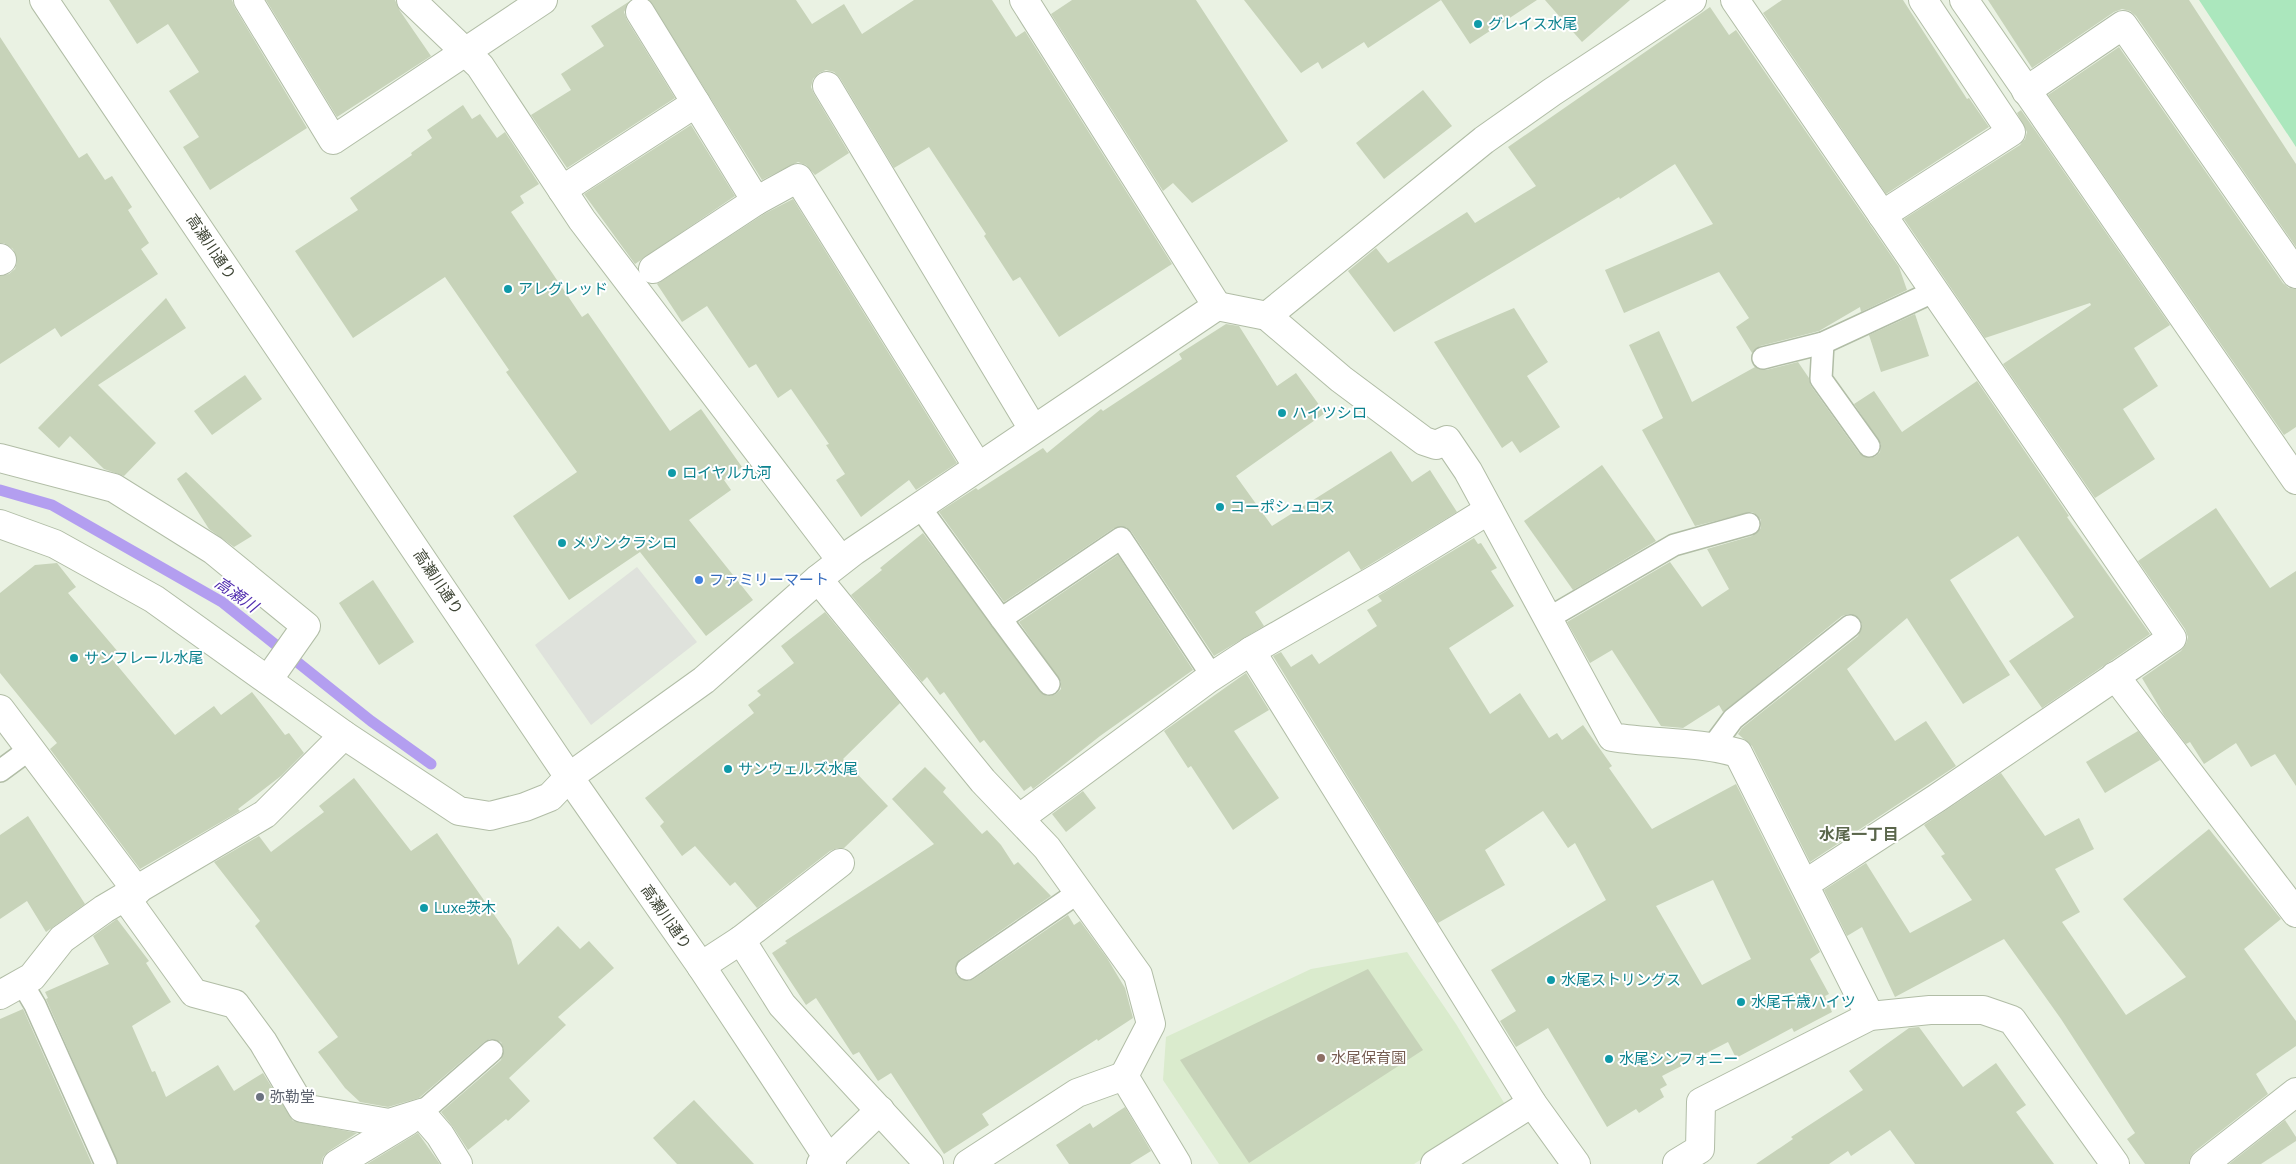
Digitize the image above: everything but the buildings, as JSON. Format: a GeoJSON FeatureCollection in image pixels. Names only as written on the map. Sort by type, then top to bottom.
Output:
{"type":"FeatureCollection","features":[{"type":"Feature","properties":{"kind":"street","name":"高瀬川通り"},"geometry":{"type":"LineString","coordinates":[[44,0],[569,777],[701,966],[831,1158]]}},
{"type":"Feature","properties":{"kind":"street"},"geometry":{"type":"LineString","coordinates":[[248,0],[333,140],[543,0]]}},
{"type":"Feature","properties":{"kind":"street"},"geometry":{"type":"LineString","coordinates":[[411,0],[480,66],[588,228],[841,560]]}},
{"type":"Feature","properties":{"kind":"street"},"geometry":{"type":"LineString","coordinates":[[1024,0],[1216,306]]}},
{"type":"Feature","properties":{"kind":"street"},"geometry":{"type":"LineString","coordinates":[[1267,316],[1484,140],[1552,92],[1692,0]]}},
{"type":"Feature","properties":{"kind":"street"},"geometry":{"type":"LineString","coordinates":[[1735,0],[2172,638],[1937,798],[1805,884]]}},
{"type":"Feature","properties":{"kind":"street"},"geometry":{"type":"LineString","coordinates":[[1882,215],[2011,132],[1923,0]]}},
{"type":"Feature","properties":{"kind":"street"},"geometry":{"type":"LineString","coordinates":[[1964,0],[2296,480]]}},
{"type":"Feature","properties":{"kind":"street"},"geometry":{"type":"LineString","coordinates":[[640,12],[756,201]]}},
{"type":"Feature","properties":{"kind":"street"},"geometry":{"type":"LineString","coordinates":[[2026,91],[2123,25],[2296,274]]}},
{"type":"Feature","properties":{"kind":"street"},"geometry":{"type":"LineString","coordinates":[[827,86],[1033,430]]}},
{"type":"Feature","properties":{"kind":"street"},"geometry":{"type":"LineString","coordinates":[[562,190],[696,103]]}},
{"type":"Feature","properties":{"kind":"street"},"geometry":{"type":"LineString","coordinates":[[653,269],[756,201],[798,178],[978,467]]}},
{"type":"Feature","properties":{"kind":"street"},"geometry":{"type":"LineString","coordinates":[[0,258],[2,260],[0,261]]}},
{"type":"Feature","properties":{"kind":"street"},"geometry":{"type":"LineString","coordinates":[[0,524],[55,544],[154,599],[344,735],[459,811],[490,816],[525,807],[550,797],[569,777],[704,680],[841,560],[1216,306],[1267,316],[1341,379],[1424,441],[1436,445],[1447,440],[1489,510],[1612,737],[1641,742],[1713,746],[1738,753],[1870,1016]]}},
{"type":"Feature","properties":{"kind":"street"},"geometry":{"type":"LineString","coordinates":[[0,458],[114,488],[213,550],[306,626],[268,680]]}},
{"type":"Feature","properties":{"kind":"street"},"geometry":{"type":"LineString","coordinates":[[1020,818],[1212,676],[1489,510]]}},
{"type":"Feature","properties":{"kind":"street"},"geometry":{"type":"LineString","coordinates":[[818,579],[983,781],[1020,818],[1046,848],[1079,892],[1138,975],[1151,1024],[1124,1076],[1077,1093],[968,1164]]}},
{"type":"Feature","properties":{"kind":"street"},"geometry":{"type":"LineString","coordinates":[[1251,651],[1532,1103],[1576,1164]]}},
{"type":"Feature","properties":{"kind":"street"},"geometry":{"type":"LineString","coordinates":[[2115,676],[2296,913]]}},
{"type":"Feature","properties":{"kind":"street"},"geometry":{"type":"LineString","coordinates":[[0,709],[131,894],[194,993],[235,1004],[264,1042],[302,1108],[389,1123],[421,1113]]}},
{"type":"Feature","properties":{"kind":"street"},"geometry":{"type":"LineString","coordinates":[[11,989],[32,977],[62,939],[104,909],[264,814],[344,735]]}},
{"type":"Feature","properties":{"kind":"street"},"geometry":{"type":"LineString","coordinates":[[701,966],[741,940],[840,864]]}},
{"type":"Feature","properties":{"kind":"street"},"geometry":{"type":"LineString","coordinates":[[741,940],[782,1005],[929,1164]]}},
{"type":"Feature","properties":{"kind":"street"},"geometry":{"type":"LineString","coordinates":[[1696,1159],[1701,1102],[1870,1016],[1930,1010],[1983,1010],[2012,1020],[2115,1164]]}},
{"type":"Feature","properties":{"kind":"street"},"geometry":{"type":"LineString","coordinates":[[1124,1076],[1177,1164]]}},
{"type":"Feature","properties":{"kind":"street"},"geometry":{"type":"LineString","coordinates":[[2204,1164],[2296,1092]]}},
{"type":"Feature","properties":{"kind":"street"},"geometry":{"type":"LineString","coordinates":[[1436,1164],[1532,1103]]}},
{"type":"Feature","properties":{"kind":"street"},"geometry":{"type":"LineString","coordinates":[[831,1158],[880,1110]]}},
{"type":"Feature","properties":{"kind":"street"},"geometry":{"type":"LineString","coordinates":[[337,1164],[421,1113]]}},
{"type":"Feature","properties":{"kind":"street"},"geometry":{"type":"LineString","coordinates":[[421,1113],[440,1135],[458,1164]]}},
{"type":"Feature","properties":{"kind":"lane"},"geometry":{"type":"LineString","coordinates":[[1763,358],[1823,344],[1935,291]]}},
{"type":"Feature","properties":{"kind":"lane"},"geometry":{"type":"LineString","coordinates":[[1823,344],[1821,379],[1869,446]]}},
{"type":"Feature","properties":{"kind":"lane"},"geometry":{"type":"LineString","coordinates":[[919,506],[1049,684]]}},
{"type":"Feature","properties":{"kind":"lane"},"geometry":{"type":"LineString","coordinates":[[1547,620],[1674,545],[1749,524]]}},
{"type":"Feature","properties":{"kind":"lane"},"geometry":{"type":"LineString","coordinates":[[1000,619],[1121,538],[1212,676]]}},
{"type":"Feature","properties":{"kind":"lane"},"geometry":{"type":"LineString","coordinates":[[1713,746],[1733,719],[1850,626]]}},
{"type":"Feature","properties":{"kind":"lane"},"geometry":{"type":"LineString","coordinates":[[0,771],[30,749]]}},
{"type":"Feature","properties":{"kind":"lane"},"geometry":{"type":"LineString","coordinates":[[967,969],[1079,892]]}},
{"type":"Feature","properties":{"kind":"lane"},"geometry":{"type":"LineString","coordinates":[[11,989],[35,1005],[106,1164]]}},
{"type":"Feature","properties":{"kind":"lane"},"geometry":{"type":"LineString","coordinates":[[421,1113],[492,1051]]}},
{"type":"Feature","properties":{"kind":"shaded area"},"geometry":{"type":"Polygon","coordinates":[[[637,567],[697,642],[591,725],[535,645],[637,567]]]}},
{"type":"Feature","properties":{"kind":"shaded area","name":"水尾保育園"},"geometry":{"type":"Polygon","coordinates":[[[1407,952],[1456,1024],[1506,1106],[1414,1164],[1219,1164],[1163,1080],[1166,1037],[1311,969],[1407,952]]]}},
{"type":"Feature","properties":{"kind":"green space"},"geometry":{"type":"Polygon","coordinates":[[[2199,0],[2296,0],[2296,147],[2199,0]]]}},
{"type":"Feature","properties":{"kind":"waterway","name":"高瀬川"},"geometry":{"type":"LineString","coordinates":[[0,490],[52,505],[222,602],[371,721],[431,764]]}},
{"type":"Feature","properties":{"kind":"place","name":"グレイス水尾"},"geometry":{"type":"Point","coordinates":[1478,24]}},
{"type":"Feature","properties":{"kind":"place","name":"アレグレッド"},"geometry":{"type":"Point","coordinates":[508,289]}},
{"type":"Feature","properties":{"kind":"place","name":"ハイツシロ"},"geometry":{"type":"Point","coordinates":[1282,413]}},
{"type":"Feature","properties":{"kind":"place","name":"ロイヤル九河"},"geometry":{"type":"Point","coordinates":[672,473]}},
{"type":"Feature","properties":{"kind":"place","name":"コーポシュロス"},"geometry":{"type":"Point","coordinates":[1220,507]}},
{"type":"Feature","properties":{"kind":"place","name":"メゾンクラシロ"},"geometry":{"type":"Point","coordinates":[562,543]}},
{"type":"Feature","properties":{"kind":"place","name":"ファミリーマート"},"geometry":{"type":"Point","coordinates":[699,580]}},
{"type":"Feature","properties":{"kind":"place","name":"サンフレール水尾"},"geometry":{"type":"Point","coordinates":[74,658]}},
{"type":"Feature","properties":{"kind":"place","name":"サンウェルズ水尾"},"geometry":{"type":"Point","coordinates":[728,769]}},
{"type":"Feature","properties":{"kind":"place","name":"Luxe茨木"},"geometry":{"type":"Point","coordinates":[424,908]}},
{"type":"Feature","properties":{"kind":"place","name":"水尾ストリングス"},"geometry":{"type":"Point","coordinates":[1551,980]}},
{"type":"Feature","properties":{"kind":"place","name":"水尾千歳ハイツ"},"geometry":{"type":"Point","coordinates":[1741,1002]}},
{"type":"Feature","properties":{"kind":"place","name":"水尾保育園"},"geometry":{"type":"Point","coordinates":[1321,1058]}},
{"type":"Feature","properties":{"kind":"place","name":"水尾シンフォニー"},"geometry":{"type":"Point","coordinates":[1609,1059]}},
{"type":"Feature","properties":{"kind":"place","name":"弥勒堂"},"geometry":{"type":"Point","coordinates":[260,1097]}},
{"type":"Feature","properties":{"kind":"district","name":"水尾一丁目"},"geometry":{"type":"Point","coordinates":[1859,835]}}]}
